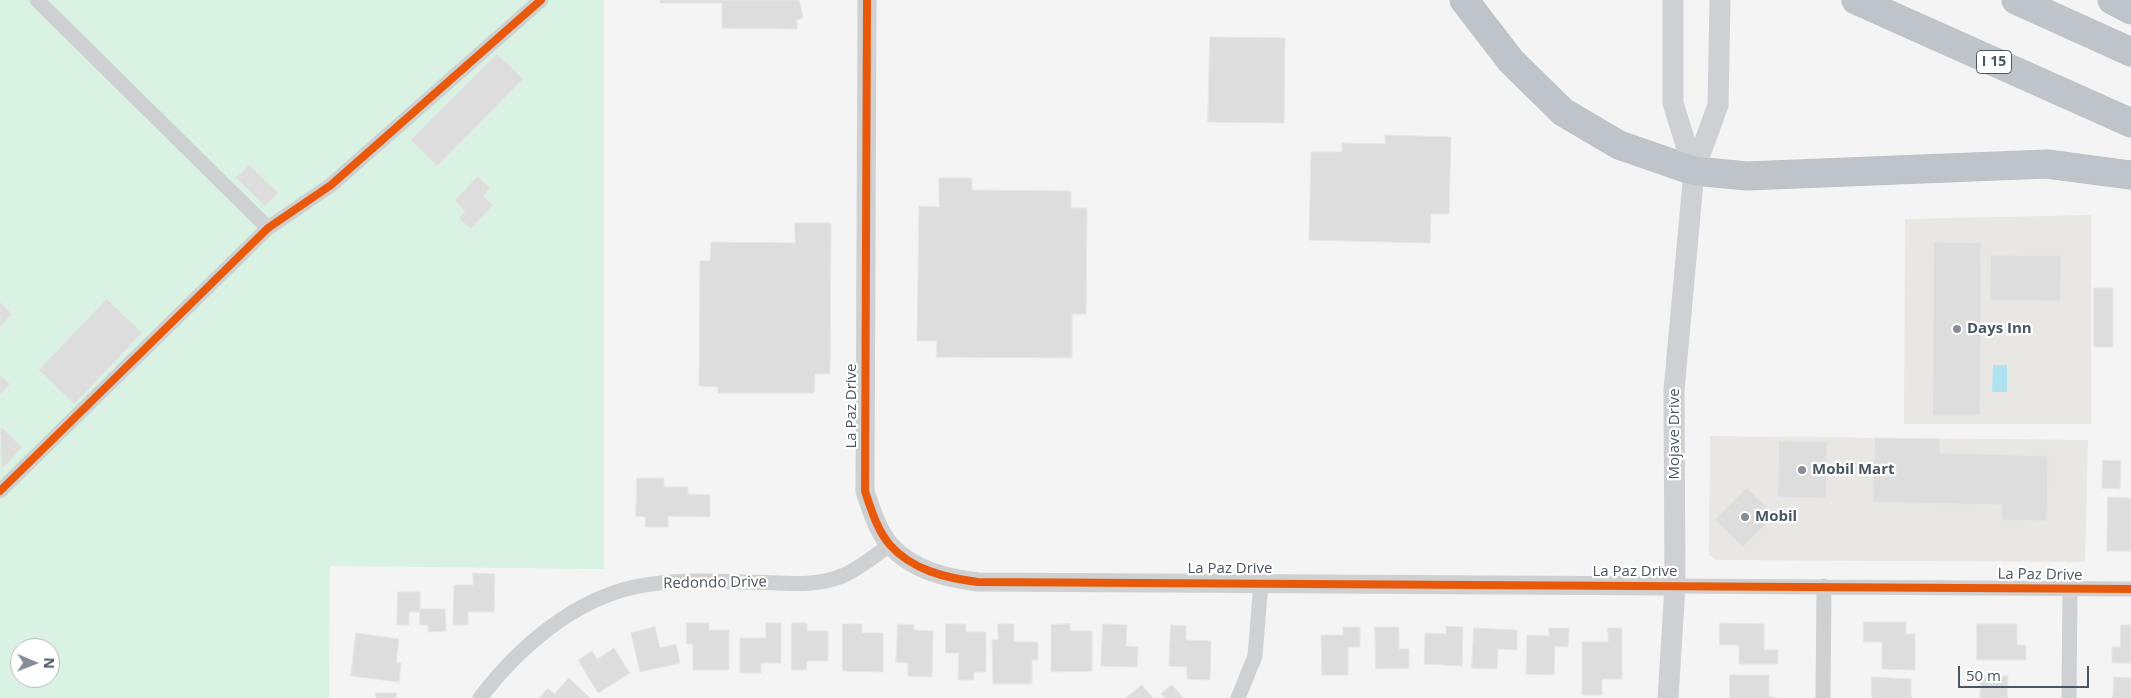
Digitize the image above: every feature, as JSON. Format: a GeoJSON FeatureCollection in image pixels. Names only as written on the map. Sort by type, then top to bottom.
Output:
{"type":"FeatureCollection","features":[{"type":"Feature","properties":{"kind":"highway"},"geometry":{"type":"LineString","coordinates":[[1464,0],[1511,61],[1563,112],[1619,145],[1694,171],[1747,176],[2047,164],[2131,175]]}},
{"type":"Feature","properties":{"kind":"highway","name":"I 15"},"geometry":{"type":"LineString","coordinates":[[1856,0],[2131,123]]}},
{"type":"Feature","properties":{"kind":"highway"},"geometry":{"type":"LineString","coordinates":[[2016,0],[2131,52]]}},
{"type":"Feature","properties":{"kind":"highway"},"geometry":{"type":"LineString","coordinates":[[2112,0],[2131,10]]}},
{"type":"Feature","properties":{"kind":"main road","name":"Mojave Drive"},"geometry":{"type":"LineString","coordinates":[[1668,698],[1675,586],[1674,390],[1694,171],[1718,106],[1720,0]]}},
{"type":"Feature","properties":{"kind":"main road","name":"Mojave Drive"},"geometry":{"type":"LineString","coordinates":[[1673,5],[1673,104],[1694,171]]}},
{"type":"Feature","properties":{"kind":"street"},"geometry":{"type":"LineString","coordinates":[[37,0],[268,228]]}},
{"type":"Feature","properties":{"kind":"street"},"geometry":{"type":"LineString","coordinates":[[0,491],[268,228],[331,185],[541,0]]}},
{"type":"Feature","properties":{"kind":"street","name":"La Paz Drive"},"geometry":{"type":"LineString","coordinates":[[866,0],[865,491],[874,518],[890,545],[916,565],[944,578],[978,582],[1260,582],[2131,589]]}},
{"type":"Feature","properties":{"kind":"street","name":"Redondo Drive"},"geometry":{"type":"LineString","coordinates":[[480,698],[494,679],[524,649],[560,620],[596,601],[634,587],[685,581],[820,583],[843,576],[890,545]]}},
{"type":"Feature","properties":{"kind":"street"},"geometry":{"type":"LineString","coordinates":[[1238,698],[1255,656],[1260,582]]}},
{"type":"Feature","properties":{"kind":"street"},"geometry":{"type":"LineString","coordinates":[[1822,698],[1824,586]]}},
{"type":"Feature","properties":{"kind":"street"},"geometry":{"type":"LineString","coordinates":[[2069,698],[2070,589]]}},
{"type":"Feature","properties":{"kind":"shaded area","name":"Days Inn"},"geometry":{"type":"Polygon","coordinates":[[[2091,215],[2091,424],[1904,424],[1905,219],[2091,215]]]}},
{"type":"Feature","properties":{"kind":"shaded area"},"geometry":{"type":"Polygon","coordinates":[[[1710,436],[2088,440],[2085,562],[1716,560],[1709,555],[1710,436]]]}},
{"type":"Feature","properties":{"kind":"green space"},"geometry":{"type":"Polygon","coordinates":[[[0,0],[604,0],[604,569],[330,566],[329,698],[0,698],[0,0]]]}},
{"type":"Feature","properties":{"kind":"water"},"geometry":{"type":"Polygon","coordinates":[[[1993,365],[2007,365],[2007,392],[1992,392],[1993,365]]]}},
{"type":"Feature","properties":{"kind":"building"},"geometry":{"type":"Polygon","coordinates":[[[660,0],[799,0],[803,18],[797,20],[797,29],[722,28],[722,3],[661,3],[660,0]]]}},
{"type":"Feature","properties":{"kind":"building"},"geometry":{"type":"Polygon","coordinates":[[[1210,37],[1285,38],[1284,123],[1208,122],[1210,37]]]}},
{"type":"Feature","properties":{"kind":"building"},"geometry":{"type":"Polygon","coordinates":[[[497,54],[523,79],[437,166],[411,140],[497,54]]]}},
{"type":"Feature","properties":{"kind":"building"},"geometry":{"type":"Polygon","coordinates":[[[1385,135],[1451,137],[1449,214],[1431,214],[1430,243],[1309,240],[1311,152],[1342,152],[1342,143],[1385,144],[1385,135]]]}},
{"type":"Feature","properties":{"kind":"building"},"geometry":{"type":"Polygon","coordinates":[[[249,165],[278,193],[265,206],[236,178],[249,165]]]}},
{"type":"Feature","properties":{"kind":"building"},"geometry":{"type":"Polygon","coordinates":[[[478,176],[490,188],[483,196],[493,205],[471,229],[459,218],[465,211],[455,201],[478,176]]]}},
{"type":"Feature","properties":{"kind":"building"},"geometry":{"type":"Polygon","coordinates":[[[939,178],[972,178],[972,190],[1071,191],[1071,208],[1087,208],[1086,314],[1072,314],[1072,358],[936,357],[937,341],[917,341],[919,206],[939,207],[939,178]]]}},
{"type":"Feature","properties":{"kind":"building"},"geometry":{"type":"Polygon","coordinates":[[[795,223],[831,223],[830,374],[815,374],[814,393],[718,393],[718,387],[699,386],[700,261],[710,261],[711,242],[795,243],[795,223]]]}},
{"type":"Feature","properties":{"kind":"building","name":"Days Inn"},"geometry":{"type":"Polygon","coordinates":[[[1934,242],[1981,243],[1980,415],[1933,415],[1934,242]]]}},
{"type":"Feature","properties":{"kind":"building"},"geometry":{"type":"Polygon","coordinates":[[[1991,255],[2061,256],[2060,301],[1990,300],[1991,255]]]}},
{"type":"Feature","properties":{"kind":"building"},"geometry":{"type":"Polygon","coordinates":[[[2094,288],[2113,288],[2113,347],[2094,347],[2094,288]]]}},
{"type":"Feature","properties":{"kind":"building"},"geometry":{"type":"Polygon","coordinates":[[[107,299],[142,333],[74,404],[39,370],[107,299]]]}},
{"type":"Feature","properties":{"kind":"building"},"geometry":{"type":"Polygon","coordinates":[[[0,302],[12,314],[0,327],[0,302]]]}},
{"type":"Feature","properties":{"kind":"building"},"geometry":{"type":"Polygon","coordinates":[[[0,375],[10,384],[0,395],[0,375]]]}},
{"type":"Feature","properties":{"kind":"building"},"geometry":{"type":"Polygon","coordinates":[[[2,428],[22,447],[2,469],[0,429],[2,428]]]}},
{"type":"Feature","properties":{"kind":"building"},"geometry":{"type":"Polygon","coordinates":[[[1875,438],[1940,439],[1940,453],[2048,456],[2047,521],[2002,520],[2002,505],[1873,502],[1875,438]]]}},
{"type":"Feature","properties":{"kind":"building","name":"Mobil Mart"},"geometry":{"type":"Polygon","coordinates":[[[1779,441],[1827,442],[1826,498],[1778,497],[1779,441]]]}},
{"type":"Feature","properties":{"kind":"building"},"geometry":{"type":"Polygon","coordinates":[[[2103,460],[2121,461],[2120,489],[2102,488],[2103,460]]]}},
{"type":"Feature","properties":{"kind":"building"},"geometry":{"type":"Polygon","coordinates":[[[637,478],[664,478],[664,487],[688,487],[688,494],[710,495],[710,517],[668,516],[668,527],[645,527],[646,517],[636,516],[637,478]]]}},
{"type":"Feature","properties":{"kind":"building","name":"Mobil"},"geometry":{"type":"Polygon","coordinates":[[[1747,488],[1775,515],[1743,547],[1715,520],[1747,488]]]}},
{"type":"Feature","properties":{"kind":"building"},"geometry":{"type":"Polygon","coordinates":[[[2108,497],[2131,498],[2131,551],[2107,551],[2108,497]]]}},
{"type":"Feature","properties":{"kind":"building"},"geometry":{"type":"Polygon","coordinates":[[[473,573],[495,574],[494,612],[468,612],[468,625],[453,625],[454,585],[473,585],[473,573]]]}},
{"type":"Feature","properties":{"kind":"building"},"geometry":{"type":"Polygon","coordinates":[[[398,592],[420,592],[420,612],[409,612],[409,625],[397,625],[398,592]]]}},
{"type":"Feature","properties":{"kind":"building"},"geometry":{"type":"Polygon","coordinates":[[[420,609],[445,609],[446,631],[428,632],[428,625],[420,625],[420,609]]]}},
{"type":"Feature","properties":{"kind":"building"},"geometry":{"type":"Polygon","coordinates":[[[1864,622],[1906,622],[1906,634],[1915,634],[1915,670],[1882,669],[1882,642],[1864,642],[1864,622]]]}},
{"type":"Feature","properties":{"kind":"building"},"geometry":{"type":"Polygon","coordinates":[[[687,623],[709,623],[709,630],[729,630],[729,670],[693,670],[693,644],[687,644],[687,623]]]}},
{"type":"Feature","properties":{"kind":"building"},"geometry":{"type":"Polygon","coordinates":[[[766,623],[781,623],[781,663],[761,663],[761,673],[740,673],[740,638],[766,638],[766,623]]]}},
{"type":"Feature","properties":{"kind":"building"},"geometry":{"type":"Polygon","coordinates":[[[792,623],[807,623],[807,631],[828,631],[828,661],[807,661],[806,670],[792,670],[792,623]]]}},
{"type":"Feature","properties":{"kind":"building"},"geometry":{"type":"Polygon","coordinates":[[[1720,623],[1764,624],[1764,650],[1778,650],[1778,664],[1739,664],[1739,645],[1720,645],[1720,623]]]}},
{"type":"Feature","properties":{"kind":"building"},"geometry":{"type":"Polygon","coordinates":[[[843,624],[862,624],[862,633],[883,633],[883,672],[843,671],[843,624]]]}},
{"type":"Feature","properties":{"kind":"building"},"geometry":{"type":"Polygon","coordinates":[[[898,624],[914,625],[914,630],[933,631],[932,677],[908,676],[908,663],[896,662],[898,624]]]}},
{"type":"Feature","properties":{"kind":"building"},"geometry":{"type":"Polygon","coordinates":[[[946,624],[966,624],[966,632],[986,632],[986,672],[974,672],[974,680],[958,680],[959,653],[946,653],[946,624]]]}},
{"type":"Feature","properties":{"kind":"building"},"geometry":{"type":"Polygon","coordinates":[[[998,624],[1014,624],[1014,642],[1038,642],[1038,660],[1032,660],[1032,684],[993,684],[992,640],[998,640],[998,624]]]}},
{"type":"Feature","properties":{"kind":"building"},"geometry":{"type":"Polygon","coordinates":[[[1070,624],[1070,631],[1092,631],[1092,671],[1051,672],[1051,625],[1070,624]]]}},
{"type":"Feature","properties":{"kind":"building"},"geometry":{"type":"Polygon","coordinates":[[[1103,624],[1127,625],[1126,646],[1138,647],[1137,667],[1101,666],[1103,624]]]}},
{"type":"Feature","properties":{"kind":"building"},"geometry":{"type":"Polygon","coordinates":[[[1977,624],[2017,624],[2017,645],[2026,645],[2026,660],[1977,660],[1977,624]]]}},
{"type":"Feature","properties":{"kind":"building"},"geometry":{"type":"Polygon","coordinates":[[[1171,625],[1186,626],[1186,640],[1211,641],[1210,680],[1187,679],[1187,667],[1169,666],[1171,625]]]}},
{"type":"Feature","properties":{"kind":"building"},"geometry":{"type":"Polygon","coordinates":[[[2121,625],[2131,625],[2131,663],[2112,663],[2112,647],[2120,647],[2121,625]]]}},
{"type":"Feature","properties":{"kind":"building"},"geometry":{"type":"Polygon","coordinates":[[[1446,626],[1463,627],[1462,666],[1424,664],[1425,633],[1446,634],[1446,626]]]}},
{"type":"Feature","properties":{"kind":"building"},"geometry":{"type":"Polygon","coordinates":[[[655,627],[660,648],[676,644],[680,663],[640,672],[631,633],[655,627]]]}},
{"type":"Feature","properties":{"kind":"building"},"geometry":{"type":"Polygon","coordinates":[[[1343,627],[1360,627],[1360,647],[1348,647],[1348,675],[1322,675],[1321,635],[1343,635],[1343,627]]]}},
{"type":"Feature","properties":{"kind":"building"},"geometry":{"type":"Polygon","coordinates":[[[1375,627],[1399,627],[1399,649],[1409,649],[1409,668],[1376,669],[1375,627]]]}},
{"type":"Feature","properties":{"kind":"building"},"geometry":{"type":"Polygon","coordinates":[[[1474,628],[1517,630],[1517,650],[1498,649],[1497,669],[1472,668],[1474,628]]]}},
{"type":"Feature","properties":{"kind":"building"},"geometry":{"type":"Polygon","coordinates":[[[1549,628],[1569,628],[1568,647],[1555,646],[1554,675],[1526,674],[1527,635],[1549,636],[1549,628]]]}},
{"type":"Feature","properties":{"kind":"building"},"geometry":{"type":"Polygon","coordinates":[[[1608,628],[1622,628],[1622,679],[1602,679],[1602,695],[1582,695],[1582,642],[1608,642],[1608,628]]]}},
{"type":"Feature","properties":{"kind":"building"},"geometry":{"type":"Polygon","coordinates":[[[356,633],[399,639],[396,662],[401,663],[399,682],[351,676],[356,633]]]}},
{"type":"Feature","properties":{"kind":"building"},"geometry":{"type":"Polygon","coordinates":[[[614,648],[630,673],[598,693],[578,660],[592,651],[597,659],[614,648]]]}},
{"type":"Feature","properties":{"kind":"building"},"geometry":{"type":"Polygon","coordinates":[[[1730,675],[1769,675],[1769,696],[1778,698],[1730,698],[1730,675]]]}},
{"type":"Feature","properties":{"kind":"building"},"geometry":{"type":"Polygon","coordinates":[[[1981,676],[2008,676],[2007,698],[1980,698],[1981,676]]]}},
{"type":"Feature","properties":{"kind":"building"},"geometry":{"type":"Polygon","coordinates":[[[1872,677],[1911,679],[1911,698],[1872,698],[1872,677]]]}},
{"type":"Feature","properties":{"kind":"building"},"geometry":{"type":"Polygon","coordinates":[[[2114,677],[2131,678],[2131,698],[2113,698],[2114,677]]]}},
{"type":"Feature","properties":{"kind":"building"},"geometry":{"type":"Polygon","coordinates":[[[569,678],[590,698],[539,698],[548,688],[554,694],[569,678]]]}},
{"type":"Feature","properties":{"kind":"building"},"geometry":{"type":"Polygon","coordinates":[[[1142,685],[1153,698],[1126,698],[1142,685]]]}},
{"type":"Feature","properties":{"kind":"building"},"geometry":{"type":"Polygon","coordinates":[[[1172,685],[1184,698],[1165,698],[1161,694],[1172,685]]]}},
{"type":"Feature","properties":{"kind":"building"},"geometry":{"type":"Polygon","coordinates":[[[376,693],[397,693],[396,698],[376,698],[376,693]]]}},
{"type":"Feature","properties":{"kind":"cycle path"},"geometry":{"type":"LineString","coordinates":[[0,491],[268,228],[331,185],[541,0]]}},
{"type":"Feature","properties":{"kind":"cycle path"},"geometry":{"type":"LineString","coordinates":[[867,0],[865,491],[875,519],[885,539],[899,554],[919,567],[942,575],[978,582],[2131,589]]}},
{"type":"Feature","properties":{"kind":"place","name":"Days Inn"},"geometry":{"type":"Point","coordinates":[1957,329]}},
{"type":"Feature","properties":{"kind":"place","name":"Mobil Mart"},"geometry":{"type":"Point","coordinates":[1802,470]}},
{"type":"Feature","properties":{"kind":"place","name":"Mobil"},"geometry":{"type":"Point","coordinates":[1745,517]}}]}
